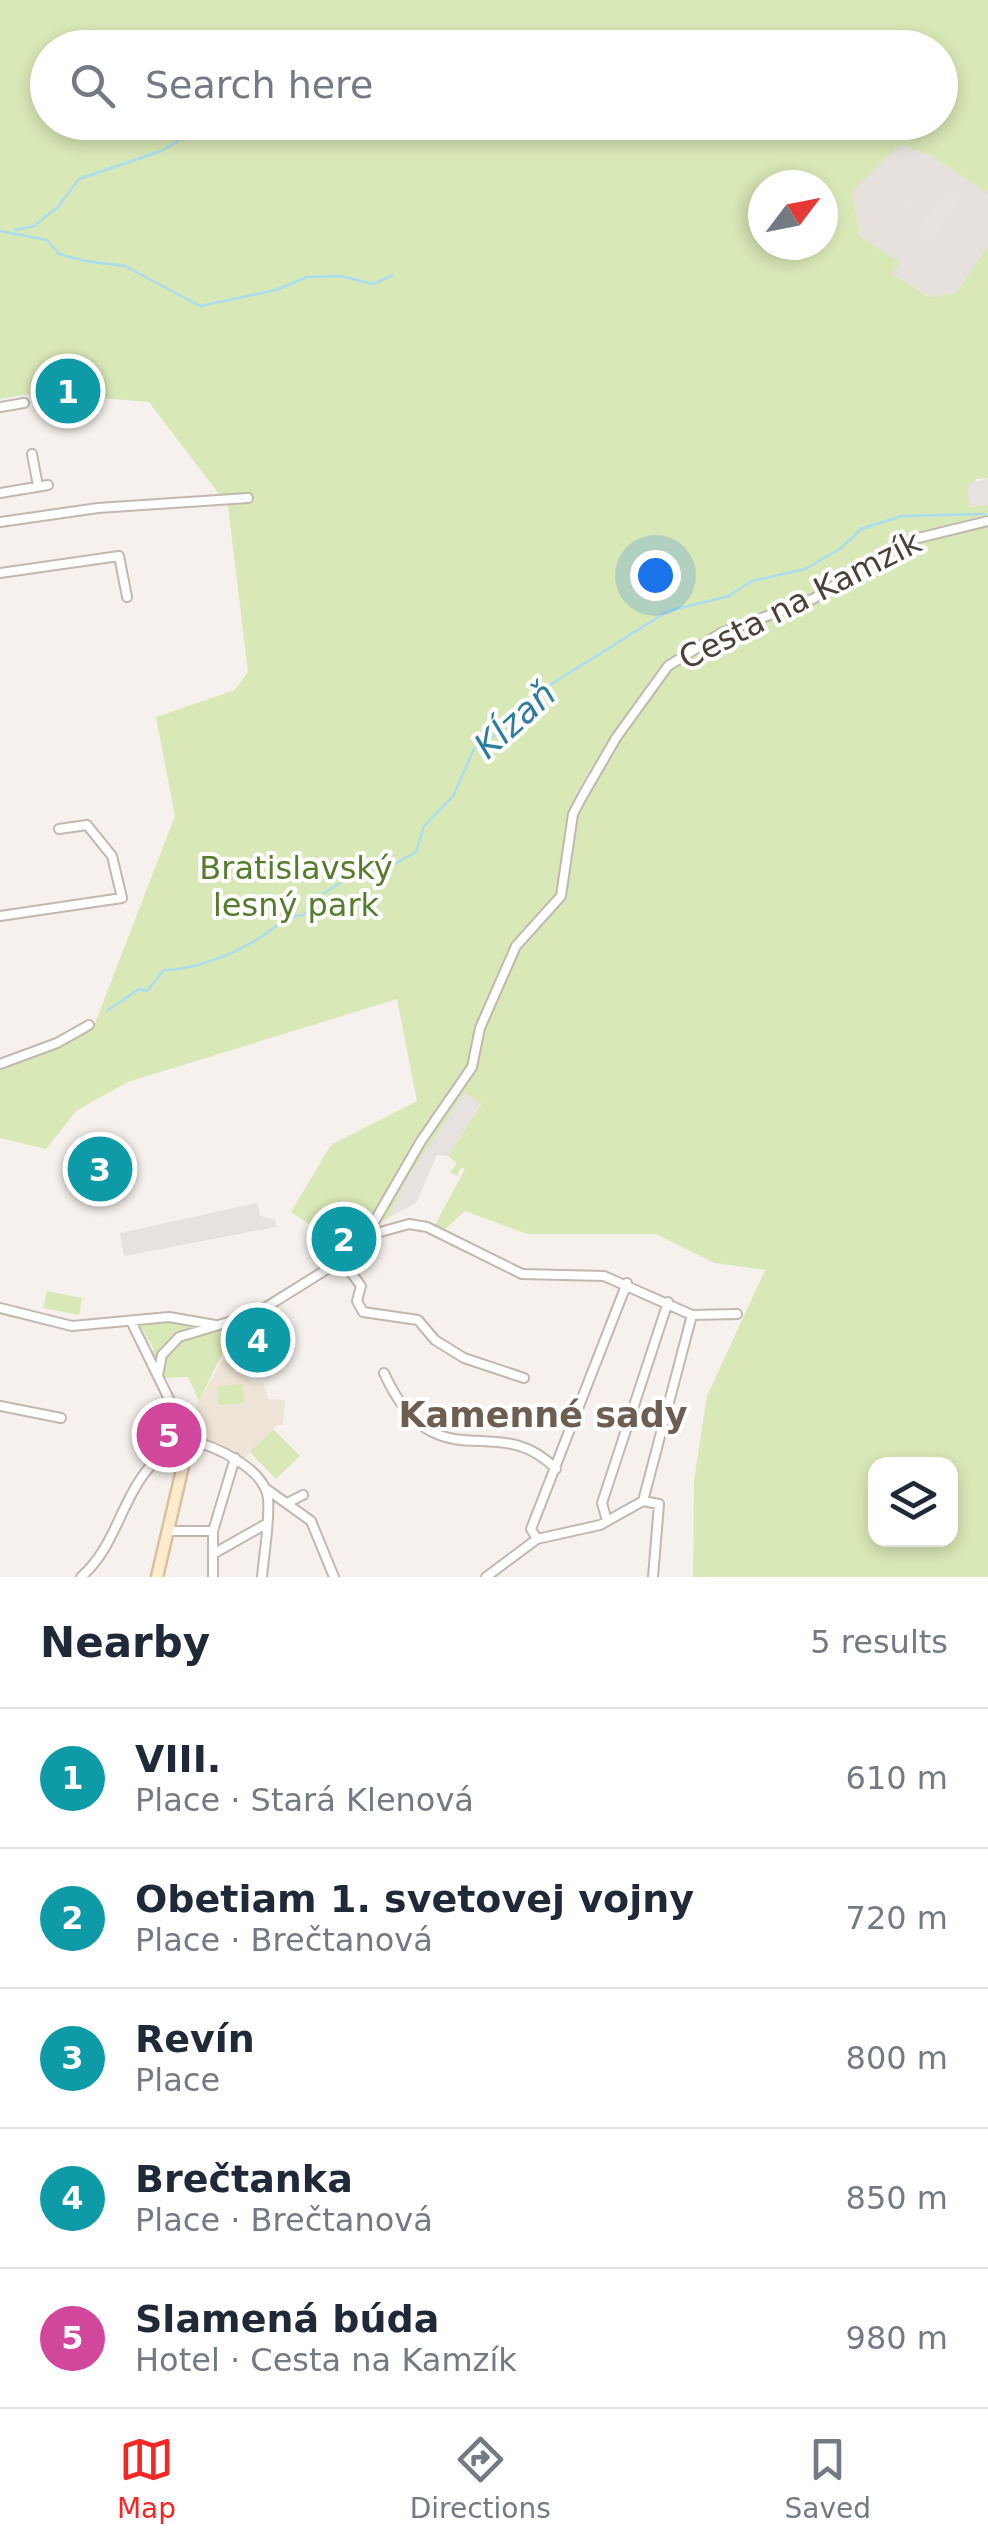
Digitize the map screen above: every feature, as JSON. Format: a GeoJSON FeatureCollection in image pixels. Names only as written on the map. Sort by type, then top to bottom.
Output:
{"type":"FeatureCollection","features":[{"type":"Feature","properties":{"kind":"street"},"geometry":{"type":"LineString","coordinates":[[0,407],[24,403]]}},
{"type":"Feature","properties":{"kind":"street"},"geometry":{"type":"LineString","coordinates":[[0,493],[43,486],[32,454]]}},
{"type":"Feature","properties":{"kind":"street"},"geometry":{"type":"LineString","coordinates":[[0,522],[98,508],[248,498]]}},
{"type":"Feature","properties":{"kind":"street","name":"Cesta na Kamzík"},"geometry":{"type":"LineString","coordinates":[[158,1374],[170,1343],[250,1316],[342,1260],[366,1236],[421,1142],[472,1067],[480,1028],[516,946],[561,896],[574,814],[582,795],[616,738],[668,666],[721,633],[813,599],[902,542],[988,521]]}},
{"type":"Feature","properties":{"kind":"street"},"geometry":{"type":"LineString","coordinates":[[0,572],[119,556],[127,597]]}},
{"type":"Feature","properties":{"kind":"street"},"geometry":{"type":"LineString","coordinates":[[0,916],[20,915],[73,901],[122,898],[112,856],[87,824],[59,829]]}},
{"type":"Feature","properties":{"kind":"street"},"geometry":{"type":"LineString","coordinates":[[0,1064],[57,1043],[88,1025]]}},
{"type":"Feature","properties":{"kind":"street"},"geometry":{"type":"LineString","coordinates":[[366,1236],[409,1224],[427,1227],[522,1274],[594,1275],[628,1283],[692,1315],[736,1314]]}},
{"type":"Feature","properties":{"kind":"street"},"geometry":{"type":"LineString","coordinates":[[342,1260],[361,1286],[357,1301],[363,1312],[418,1320],[435,1340],[464,1358],[524,1378]]}},
{"type":"Feature","properties":{"kind":"street"},"geometry":{"type":"LineString","coordinates":[[537,1539],[531,1529],[628,1283]]}},
{"type":"Feature","properties":{"kind":"street"},"geometry":{"type":"LineString","coordinates":[[607,1522],[602,1503],[668,1302]]}},
{"type":"Feature","properties":{"kind":"street"},"geometry":{"type":"LineString","coordinates":[[0,1308],[72,1326],[169,1317],[220,1327]]}},
{"type":"Feature","properties":{"kind":"street"},"geometry":{"type":"LineString","coordinates":[[643,1501],[692,1315]]}},
{"type":"Feature","properties":{"kind":"street"},"geometry":{"type":"LineString","coordinates":[[131,1321],[189,1440],[157,1577]]}},
{"type":"Feature","properties":{"kind":"street"},"geometry":{"type":"LineString","coordinates":[[384,1372],[403,1410],[424,1430],[455,1439],[526,1448],[556,1469]]}},
{"type":"Feature","properties":{"kind":"street"},"geometry":{"type":"LineString","coordinates":[[0,1406],[61,1418]]}},
{"type":"Feature","properties":{"kind":"street"},"geometry":{"type":"LineString","coordinates":[[82,1577],[96,1562],[149,1466],[164,1452],[189,1440],[235,1458],[264,1488],[292,1504],[314,1526],[334,1577]]}},
{"type":"Feature","properties":{"kind":"street"},"geometry":{"type":"LineString","coordinates":[[213,1577],[213,1531],[235,1458]]}},
{"type":"Feature","properties":{"kind":"street"},"geometry":{"type":"LineString","coordinates":[[262,1577],[264,1488]]}},
{"type":"Feature","properties":{"kind":"street"},"geometry":{"type":"LineString","coordinates":[[292,1504],[304,1496]]}},
{"type":"Feature","properties":{"kind":"street"},"geometry":{"type":"LineString","coordinates":[[486,1577],[537,1539],[607,1522],[643,1501],[659,1504],[653,1577]]}},
{"type":"Feature","properties":{"kind":"street"},"geometry":{"type":"LineString","coordinates":[[214,1554],[266,1524]]}},
{"type":"Feature","properties":{"kind":"street"},"geometry":{"type":"LineString","coordinates":[[166,1531],[213,1531]]}},
{"type":"Feature","properties":{"kind":"shaded area"},"geometry":{"type":"Polygon","coordinates":[[[899,145],[931,155],[988,194],[988,245],[956,293],[931,297],[892,274],[899,262],[860,236],[852,190],[899,145]]]}},
{"type":"Feature","properties":{"kind":"shaded area"},"geometry":{"type":"Polygon","coordinates":[[[947,187],[962,197],[931,243],[924,244],[919,240],[919,232],[883,214],[885,210],[919,231],[926,220],[896,199],[898,195],[929,215],[947,187]]]}},
{"type":"Feature","properties":{"kind":"shaded area"},"geometry":{"type":"Polygon","coordinates":[[[988,478],[988,505],[969,507],[967,485],[988,478]]]}},
{"type":"Feature","properties":{"kind":"shaded area"},"geometry":{"type":"Polygon","coordinates":[[[663,662],[666,664],[579,797],[575,794],[611,735],[663,662]]]}},
{"type":"Feature","properties":{"kind":"shaded area"},"geometry":{"type":"Polygon","coordinates":[[[464,1093],[481,1103],[448,1156],[437,1155],[416,1203],[389,1217],[406,1180],[464,1093]]]}},
{"type":"Feature","properties":{"kind":"shaded area"},"geometry":{"type":"Polygon","coordinates":[[[257,1203],[260,1216],[275,1220],[276,1227],[124,1256],[120,1233],[257,1203]]]}},
{"type":"Feature","properties":{"kind":"shaded area"},"geometry":{"type":"Polygon","coordinates":[[[223,1359],[254,1383],[263,1383],[269,1399],[285,1400],[283,1425],[277,1425],[245,1458],[201,1436],[194,1410],[223,1359]]]}},
{"type":"Feature","properties":{"kind":"green space","name":"Bratislavský lesný park"},"geometry":{"type":"Polygon","coordinates":[[[0,0],[988,0],[988,194],[931,155],[900,145],[852,191],[860,236],[900,262],[892,274],[930,297],[956,293],[988,245],[988,478],[976,479],[969,507],[988,505],[988,1577],[693,1577],[694,1480],[707,1396],[765,1270],[715,1263],[656,1234],[527,1234],[465,1211],[445,1229],[435,1225],[465,1169],[461,1167],[457,1176],[450,1172],[457,1163],[448,1156],[481,1104],[465,1093],[406,1180],[389,1217],[344,1247],[291,1212],[331,1145],[417,1101],[397,999],[128,1082],[76,1111],[46,1149],[0,1138],[0,1064],[39,1053],[94,1026],[175,816],[156,717],[235,690],[248,672],[228,506],[149,402],[36,393],[0,399],[0,0]]]}},
{"type":"Feature","properties":{"kind":"green space"},"geometry":{"type":"Polygon","coordinates":[[[47,1291],[82,1298],[79,1315],[43,1308],[47,1291]]]}},
{"type":"Feature","properties":{"kind":"green space"},"geometry":{"type":"Polygon","coordinates":[[[181,1319],[212,1326],[175,1335],[155,1360],[150,1351],[154,1350],[140,1325],[181,1319]]]}},
{"type":"Feature","properties":{"kind":"green space"},"geometry":{"type":"Polygon","coordinates":[[[236,1326],[199,1401],[188,1377],[163,1378],[163,1364],[176,1345],[198,1334],[236,1326]]]}},
{"type":"Feature","properties":{"kind":"green space"},"geometry":{"type":"Polygon","coordinates":[[[243,1384],[245,1403],[219,1405],[218,1386],[243,1384]]]}},
{"type":"Feature","properties":{"kind":"green space"},"geometry":{"type":"Polygon","coordinates":[[[273,1429],[300,1456],[276,1479],[250,1452],[273,1429]]]}},
{"type":"Feature","properties":{"kind":"waterway"},"geometry":{"type":"LineString","coordinates":[[15,230],[34,226],[58,207],[79,179],[161,151],[180,140]]}},
{"type":"Feature","properties":{"kind":"waterway"},"geometry":{"type":"LineString","coordinates":[[0,231],[47,240],[59,254],[125,266],[200,306],[276,290],[307,277],[341,276],[373,284],[393,275]]}},
{"type":"Feature","properties":{"kind":"waterway","name":"Kĺzaň"},"geometry":{"type":"LineString","coordinates":[[107,1011],[139,989],[147,991],[164,970],[201,964],[239,949],[286,920],[303,915],[322,894],[347,879],[355,881],[372,866],[391,866],[416,852],[424,826],[453,796],[474,749],[521,718],[542,690],[668,611],[729,596],[752,581],[805,569],[840,549],[861,529],[902,516],[984,514]]}},
{"type":"Feature","properties":{"kind":"place","name":"VIII."},"geometry":{"type":"Point","coordinates":[68,391]}},
{"type":"Feature","properties":{"kind":"place","name":"Revín"},"geometry":{"type":"Point","coordinates":[100,1169]}},
{"type":"Feature","properties":{"kind":"place","name":"Obetiam 1. svetovej vojny"},"geometry":{"type":"Point","coordinates":[344,1239]}},
{"type":"Feature","properties":{"kind":"place","name":"Brečtanka"},"geometry":{"type":"Point","coordinates":[258,1340]}},
{"type":"Feature","properties":{"kind":"place","name":"Slamená búda"},"geometry":{"type":"Point","coordinates":[169,1435]}},
{"type":"Feature","properties":{"kind":"district","name":"Kamenné sady"},"geometry":{"type":"Point","coordinates":[543,1415]}}]}
